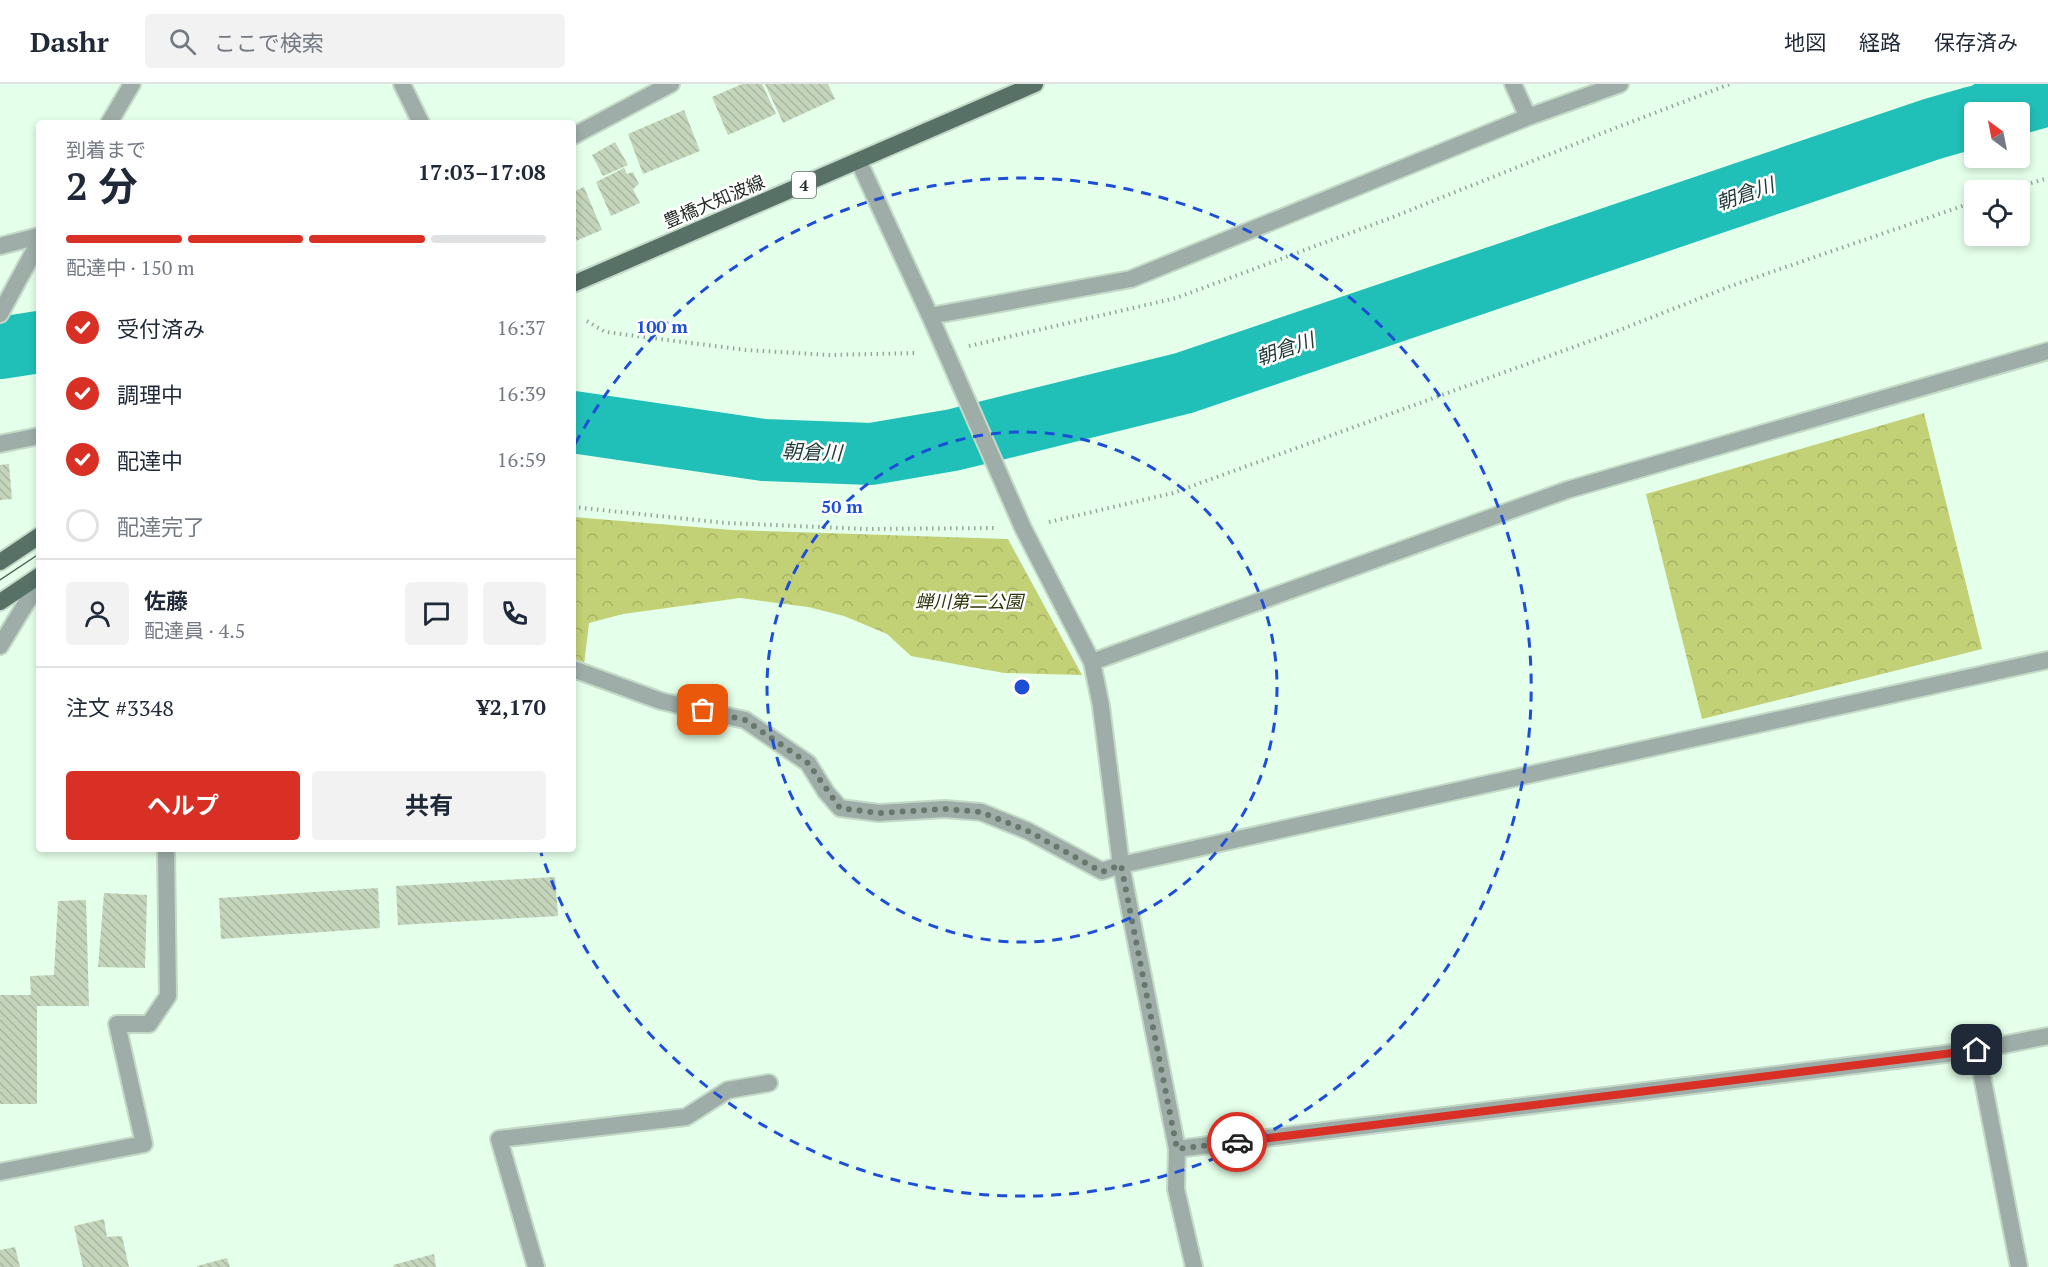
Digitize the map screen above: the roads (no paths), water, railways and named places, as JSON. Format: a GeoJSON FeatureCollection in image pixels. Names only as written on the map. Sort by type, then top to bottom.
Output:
{"type":"FeatureCollection","features":[{"type":"Feature","properties":{"kind":"main road","name":"豊橋大知波線"},"geometry":{"type":"LineString","coordinates":[[576,283],[1035,84]]}},
{"type":"Feature","properties":{"kind":"main road"},"geometry":{"type":"LineString","coordinates":[[0,562],[36,538]]}},
{"type":"Feature","properties":{"kind":"main road"},"geometry":{"type":"LineString","coordinates":[[0,602],[36,578]]}},
{"type":"Feature","properties":{"kind":"street"},"geometry":{"type":"LineString","coordinates":[[111,120],[132,84]]}},
{"type":"Feature","properties":{"kind":"street"},"geometry":{"type":"LineString","coordinates":[[402,84],[420,120]]}},
{"type":"Feature","properties":{"kind":"street"},"geometry":{"type":"LineString","coordinates":[[576,134],[671,84]]}},
{"type":"Feature","properties":{"kind":"street"},"geometry":{"type":"LineString","coordinates":[[1513,84],[1528,117]]}},
{"type":"Feature","properties":{"kind":"street"},"geometry":{"type":"LineString","coordinates":[[930,316],[1131,279],[1528,117],[1620,84]]}},
{"type":"Feature","properties":{"kind":"street"},"geometry":{"type":"LineString","coordinates":[[859,162],[930,316],[1023,528],[1092,662],[1101,706],[1121,865],[1177,1149],[1176,1189],[1194,1267]]}},
{"type":"Feature","properties":{"kind":"street"},"geometry":{"type":"LineString","coordinates":[[0,246],[36,237]]}},
{"type":"Feature","properties":{"kind":"street"},"geometry":{"type":"LineString","coordinates":[[0,314],[36,248]]}},
{"type":"Feature","properties":{"kind":"street"},"geometry":{"type":"LineString","coordinates":[[1092,662],[1568,490],[2048,351]]}},
{"type":"Feature","properties":{"kind":"street"},"geometry":{"type":"LineString","coordinates":[[0,444],[36,437]]}},
{"type":"Feature","properties":{"kind":"street"},"geometry":{"type":"LineString","coordinates":[[0,646],[36,587]]}},
{"type":"Feature","properties":{"kind":"street"},"geometry":{"type":"LineString","coordinates":[[576,670],[661,700],[745,720],[808,763],[840,808],[879,813],[945,809],[981,812],[1028,831],[1102,872],[1121,865],[2048,660]]}},
{"type":"Feature","properties":{"kind":"street"},"geometry":{"type":"LineString","coordinates":[[0,1172],[144,1144],[117,1024],[149,1024],[168,996],[166,852]]}},
{"type":"Feature","properties":{"kind":"street"},"geometry":{"type":"LineString","coordinates":[[1177,1149],[1977,1050],[2048,1036]]}},
{"type":"Feature","properties":{"kind":"street"},"geometry":{"type":"LineString","coordinates":[[1977,1050],[2019,1267]]}},
{"type":"Feature","properties":{"kind":"street"},"geometry":{"type":"LineString","coordinates":[[536,1267],[499,1139],[686,1117],[728,1090],[769,1083]]}},
{"type":"Feature","properties":{"kind":"waterway","name":"朝倉川"},"geometry":{"type":"LineString","coordinates":[[2023,102],[2048,95]]}},
{"type":"Feature","properties":{"kind":"waterway","name":"朝倉川"},"geometry":{"type":"LineString","coordinates":[[576,422],[764,450],[871,454],[953,440],[1184,383],[1964,120]]}},
{"type":"Feature","properties":{"kind":"waterway","name":"朝倉川"},"geometry":{"type":"LineString","coordinates":[[0,348],[36,342]]}},
{"type":"Feature","properties":{"kind":"tram line"},"geometry":{"type":"LineString","coordinates":[[0,580],[36,556]]}},
{"type":"Feature","properties":{"kind":"park label","name":"蝉川第二公園"},"geometry":{"type":"Point","coordinates":[969,602]}}]}
